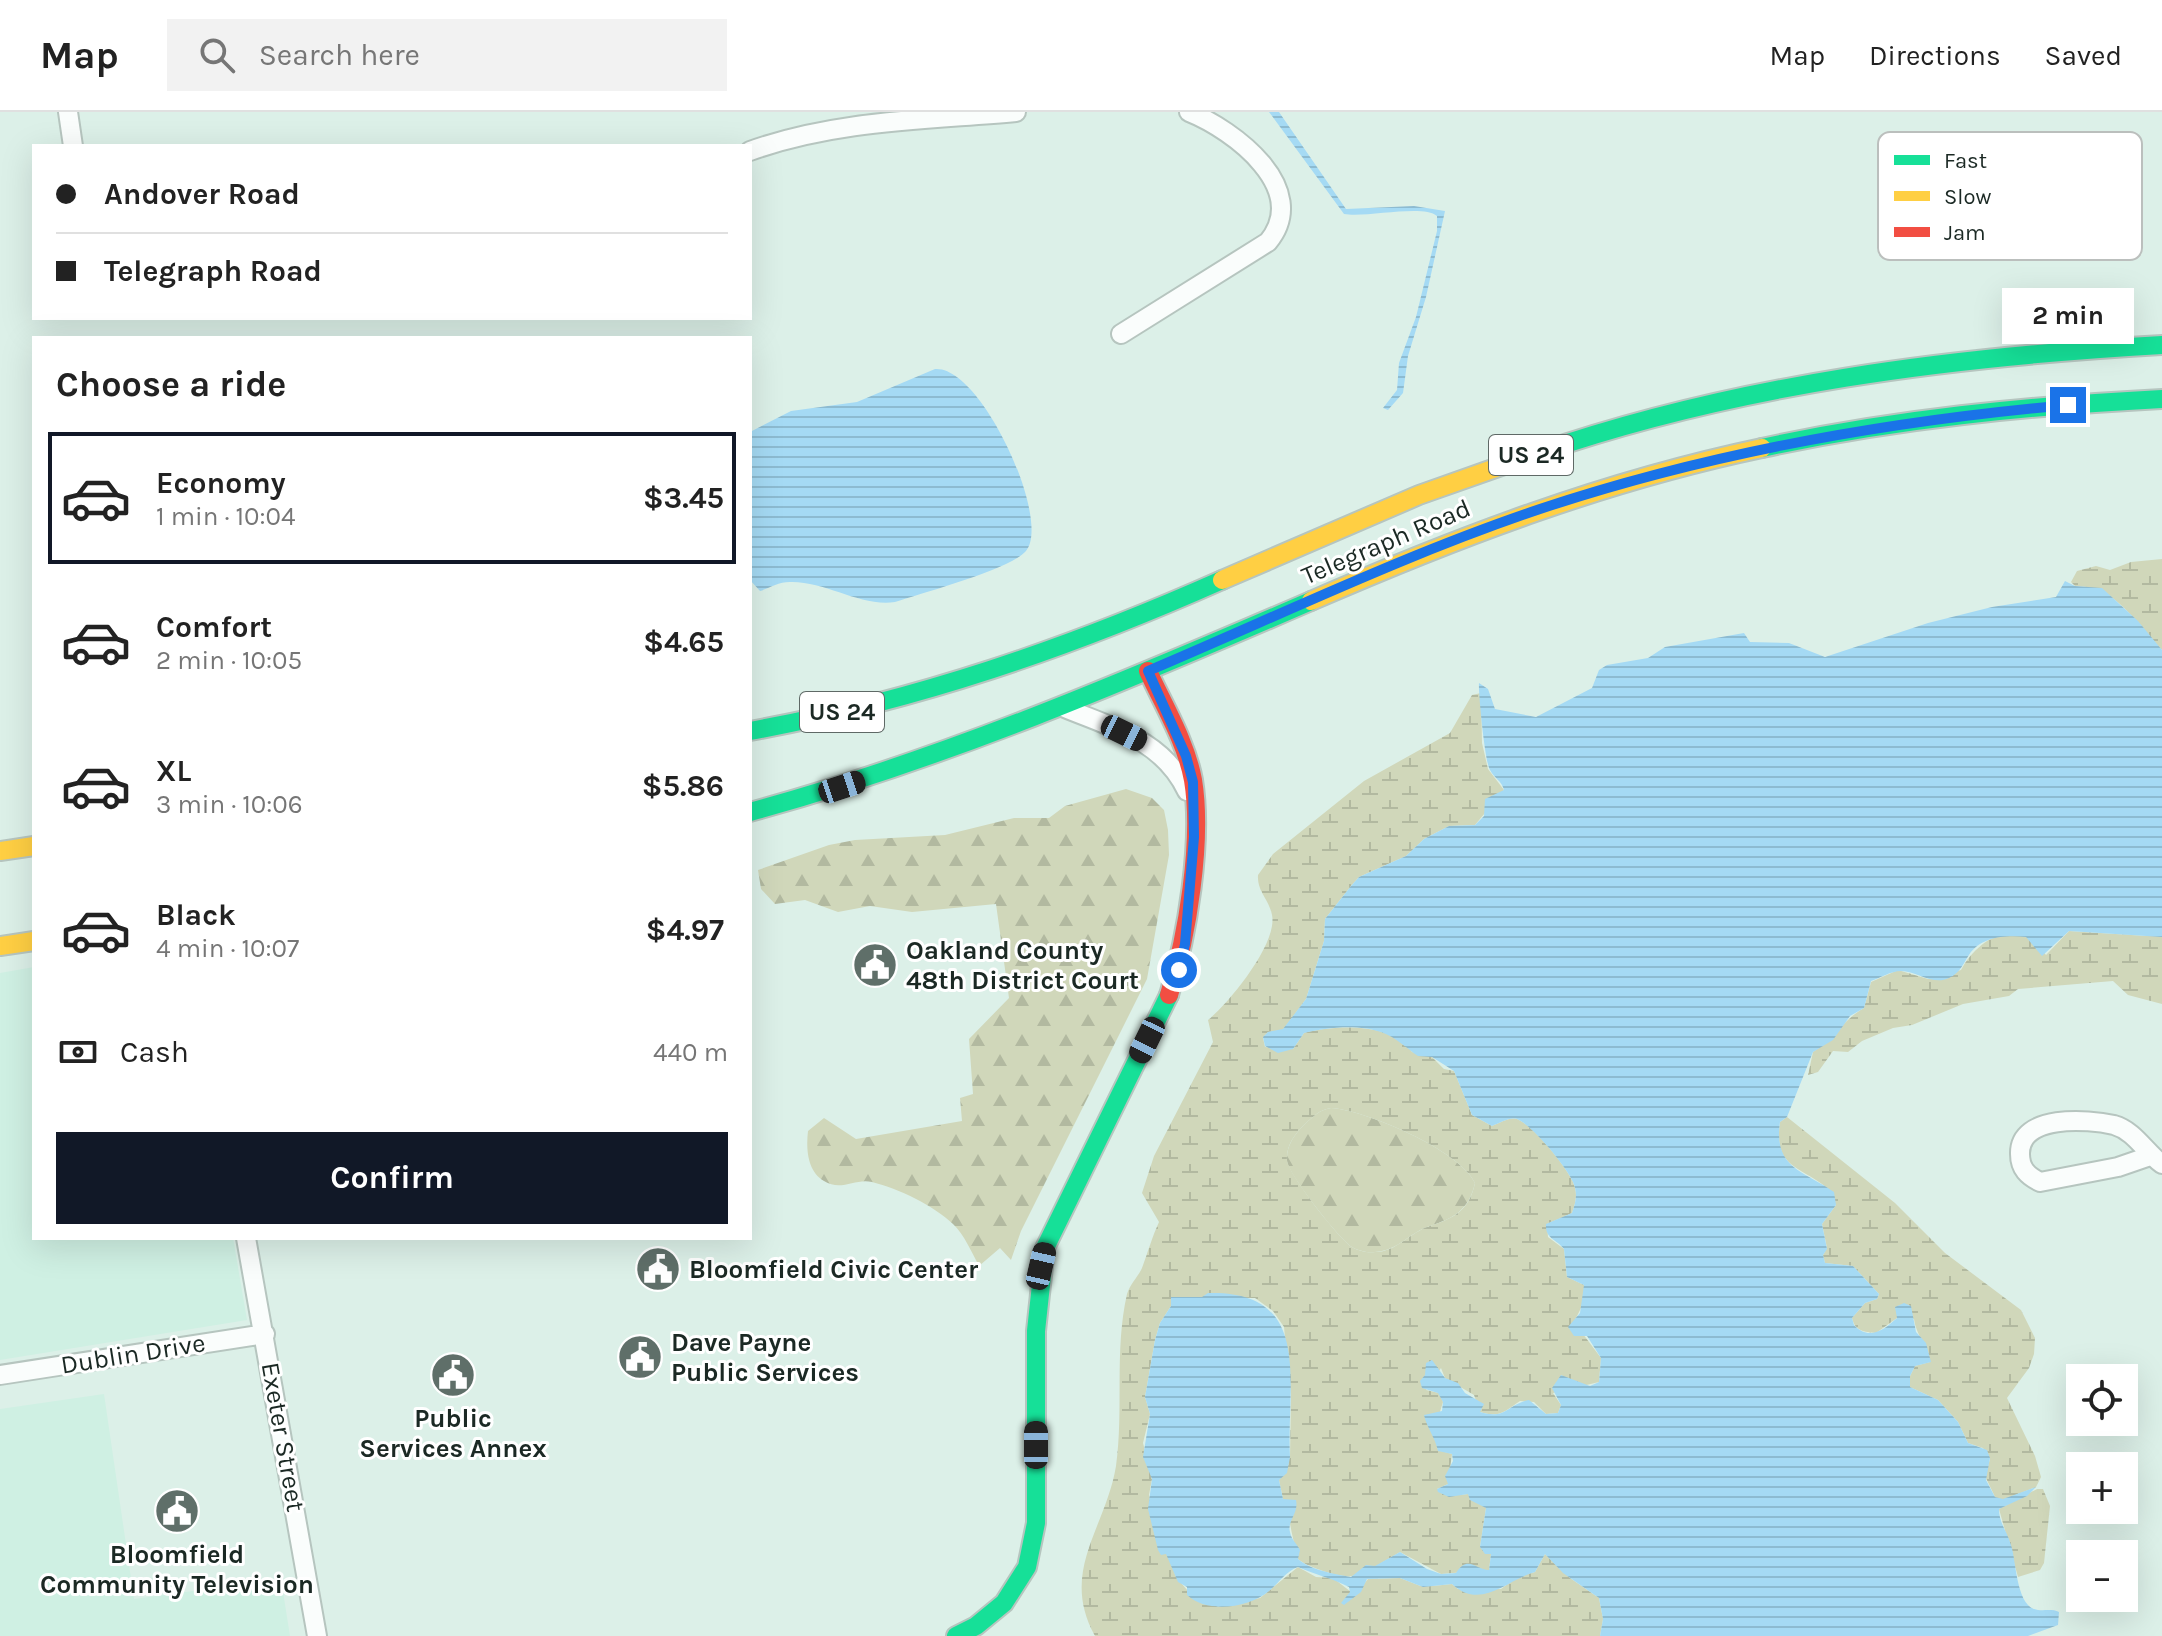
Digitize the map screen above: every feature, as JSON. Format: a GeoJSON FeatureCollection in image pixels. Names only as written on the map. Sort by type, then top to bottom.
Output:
{"type":"FeatureCollection","features":[{"type":"Feature","properties":{"kind":"main road","name":"Telegraph Road"},"geometry":{"type":"LineString","coordinates":[[752,731],[875,705],[1012,664],[1137,617],[1419,495],[1544,450],[1629,425],[1760,394],[1892,371],[2022,355],[2162,345]]}},
{"type":"Feature","properties":{"kind":"main road","name":"Telegraph Road"},"geometry":{"type":"LineString","coordinates":[[752,811],[943,754],[1065,708],[1458,539],[1579,497],[1793,442],[1923,421],[2024,409],[2162,399]]}},
{"type":"Feature","properties":{"kind":"main road"},"geometry":{"type":"LineString","coordinates":[[956,1636],[976,1626],[1004,1603],[1027,1567],[1034,1544],[1036,1331],[1041,1266],[1050,1235],[1179,970],[1185,944],[1194,837],[1193,782],[1186,756],[1148,671]]}},
{"type":"Feature","properties":{"kind":"main road"},"geometry":{"type":"LineString","coordinates":[[0,851],[32,846]]}},
{"type":"Feature","properties":{"kind":"main road"},"geometry":{"type":"LineString","coordinates":[[0,946],[32,941]]}},
{"type":"Feature","properties":{"kind":"street"},"geometry":{"type":"LineString","coordinates":[[68,112],[73,144]]}},
{"type":"Feature","properties":{"kind":"street"},"geometry":{"type":"LineString","coordinates":[[752,150],[850,119],[1016,112]]}},
{"type":"Feature","properties":{"kind":"street"},"geometry":{"type":"LineString","coordinates":[[1121,334],[1268,242],[1277,231],[1281,211],[1276,188],[1263,164],[1245,145],[1189,112]]}},
{"type":"Feature","properties":{"kind":"street"},"geometry":{"type":"LineString","coordinates":[[1065,708],[1149,745],[1169,759],[1192,802]]}},
{"type":"Feature","properties":{"kind":"street"},"geometry":{"type":"LineString","coordinates":[[2095,1123],[2126,1130],[2156,1160],[2040,1182],[2029,1176],[2021,1164],[2019,1149],[2031,1131],[2042,1125],[2095,1123]]}},
{"type":"Feature","properties":{"kind":"street","name":"Exeter Street"},"geometry":{"type":"LineString","coordinates":[[246,1240],[317,1636]]}},
{"type":"Feature","properties":{"kind":"street","name":"Dublin Drive"},"geometry":{"type":"LineString","coordinates":[[0,1375],[265,1334]]}},
{"type":"Feature","properties":{"kind":"shaded area"},"geometry":{"type":"Polygon","coordinates":[[[32,967],[32,1240],[233,1240],[247,1320],[0,1360],[0,973],[32,967]]]}},
{"type":"Feature","properties":{"kind":"shaded area"},"geometry":{"type":"Polygon","coordinates":[[[104,1394],[134,1599],[281,1579],[290,1636],[0,1636],[0,1409],[104,1394]]]}},
{"type":"Feature","properties":{"kind":"green space"},"geometry":{"type":"Polygon","coordinates":[[[2162,559],[2162,650],[2113,599],[2071,582],[2077,571],[2096,566],[2110,570],[2131,562],[2162,559]]]}},
{"type":"Feature","properties":{"kind":"green space"},"geometry":{"type":"Polygon","coordinates":[[[1481,693],[1482,743],[1488,769],[1504,790],[1475,825],[1449,826],[1424,839],[1406,856],[1359,877],[1325,919],[1324,941],[1306,999],[1283,1030],[1268,1032],[1263,1038],[1265,1047],[1293,1049],[1304,1033],[1316,1030],[1362,1028],[1391,1035],[1412,1052],[1432,1057],[1444,1069],[1454,1071],[1472,1115],[1492,1126],[1517,1119],[1540,1137],[1564,1166],[1576,1190],[1572,1213],[1547,1224],[1548,1237],[1564,1249],[1567,1277],[1584,1285],[1585,1300],[1574,1322],[1601,1358],[1599,1382],[1553,1393],[1561,1405],[1558,1413],[1546,1414],[1534,1402],[1520,1401],[1505,1411],[1492,1414],[1480,1412],[1474,1395],[1445,1378],[1441,1368],[1426,1390],[1439,1393],[1443,1402],[1434,1431],[1438,1450],[1452,1454],[1448,1484],[1437,1489],[1468,1494],[1486,1508],[1480,1547],[1491,1554],[1489,1570],[1441,1574],[1400,1552],[1365,1572],[1340,1576],[1298,1559],[1287,1501],[1283,1499],[1279,1480],[1290,1457],[1291,1396],[1284,1327],[1273,1311],[1255,1298],[1171,1297],[1171,1306],[1160,1323],[1155,1340],[1145,1397],[1150,1414],[1143,1443],[1152,1479],[1149,1495],[1176,1577],[1188,1591],[1218,1607],[1260,1598],[1298,1567],[1316,1577],[1333,1578],[1355,1595],[1368,1579],[1400,1578],[1423,1587],[1452,1584],[1458,1589],[1501,1589],[1517,1577],[1535,1572],[1545,1554],[1570,1578],[1599,1598],[1603,1619],[1600,1636],[1095,1636],[1085,1613],[1083,1570],[1116,1466],[1121,1337],[1127,1294],[1142,1268],[1159,1222],[1142,1193],[1154,1156],[1213,1042],[1208,1020],[1239,987],[1267,941],[1272,915],[1259,886],[1258,875],[1273,854],[1364,781],[1450,733],[1472,695],[1481,693]],[[1331,1108],[1314,1116],[1292,1140],[1287,1160],[1315,1206],[1352,1247],[1369,1252],[1390,1249],[1423,1229],[1446,1220],[1464,1207],[1475,1183],[1466,1170],[1432,1145],[1410,1134],[1346,1110],[1331,1108]]]}},
{"type":"Feature","properties":{"kind":"green space"},"geometry":{"type":"Polygon","coordinates":[[[1126,789],[1152,798],[1164,810],[1168,830],[1169,855],[1147,979],[1021,1231],[1011,1260],[1000,1248],[979,1266],[957,1228],[926,1204],[872,1182],[836,1185],[818,1177],[811,1165],[807,1138],[808,1131],[824,1118],[856,1139],[962,1121],[960,1098],[973,1094],[969,1039],[1009,998],[996,904],[912,912],[870,906],[838,912],[805,900],[775,904],[761,889],[758,870],[829,845],[855,840],[945,835],[1014,818],[1049,818],[1065,806],[1126,789]]]}},
{"type":"Feature","properties":{"kind":"green space"},"geometry":{"type":"Polygon","coordinates":[[[2069,931],[2162,937],[2162,1004],[2128,995],[2113,981],[2018,989],[2009,996],[1963,1004],[1912,1025],[1893,1028],[1862,1041],[1848,1052],[1833,1051],[1818,1072],[1808,1075],[1813,1052],[1864,1008],[1871,982],[1898,970],[1928,979],[1961,970],[1979,947],[1996,936],[2006,934],[2029,938],[2046,955],[2069,931]]]}},
{"type":"Feature","properties":{"kind":"green space"},"geometry":{"type":"Polygon","coordinates":[[[1331,1108],[1388,1124],[1432,1145],[1466,1170],[1475,1183],[1469,1200],[1453,1216],[1383,1251],[1360,1251],[1352,1247],[1315,1206],[1287,1161],[1290,1145],[1298,1132],[1317,1114],[1331,1108]]]}},
{"type":"Feature","properties":{"kind":"green space"},"geometry":{"type":"Polygon","coordinates":[[[1787,1117],[1895,1203],[1945,1253],[2021,1310],[2035,1338],[2034,1354],[2029,1368],[2007,1398],[2035,1456],[2041,1477],[2036,1487],[2003,1500],[1995,1497],[1985,1476],[1990,1459],[1983,1448],[1968,1443],[1958,1422],[1938,1400],[1910,1387],[1910,1376],[1915,1366],[1930,1362],[1914,1319],[1897,1318],[1876,1333],[1855,1326],[1852,1318],[1865,1303],[1877,1299],[1879,1294],[1853,1266],[1825,1263],[1823,1255],[1827,1248],[1822,1224],[1836,1205],[1824,1186],[1784,1156],[1780,1147],[1780,1122],[1787,1117]]]}},
{"type":"Feature","properties":{"kind":"green space"},"geometry":{"type":"Polygon","coordinates":[[[2037,1489],[2043,1489],[2050,1506],[2044,1563],[2040,1570],[2018,1577],[1999,1509],[2037,1489]]]}},
{"type":"Feature","properties":{"kind":"water"},"geometry":{"type":"Polygon","coordinates":[[[1269,112],[1279,112],[1346,209],[1414,206],[1445,211],[1426,297],[1408,356],[1403,393],[1388,410],[1383,408],[1397,390],[1399,363],[1416,317],[1437,231],[1437,216],[1420,211],[1344,214],[1269,112]]]}},
{"type":"Feature","properties":{"kind":"water"},"geometry":{"type":"Polygon","coordinates":[[[935,369],[953,374],[972,391],[1008,447],[1029,509],[1031,534],[1026,551],[985,573],[895,602],[869,601],[803,583],[782,583],[760,591],[752,582],[752,431],[791,411],[857,402],[935,369]]]}},
{"type":"Feature","properties":{"kind":"water"},"geometry":{"type":"Polygon","coordinates":[[[2065,581],[2075,586],[2102,588],[2138,621],[2162,650],[2162,937],[2069,931],[2042,956],[2026,937],[2003,937],[1980,944],[1959,971],[1943,980],[1901,971],[1871,981],[1864,1008],[1850,1016],[1833,1040],[1813,1052],[1787,1117],[1780,1122],[1779,1138],[1781,1150],[1794,1167],[1834,1192],[1836,1205],[1822,1224],[1827,1249],[1823,1255],[1825,1263],[1853,1266],[1879,1294],[1877,1299],[1865,1303],[1852,1318],[1854,1325],[1865,1332],[1876,1332],[1897,1318],[1895,1307],[1904,1303],[1911,1306],[1916,1332],[1926,1343],[1931,1362],[1915,1366],[1910,1376],[1910,1387],[1938,1400],[1958,1422],[1968,1443],[1987,1450],[1990,1458],[1986,1480],[1995,1497],[2003,1499],[2036,1487],[2027,1496],[1999,1509],[1999,1514],[2011,1545],[2024,1598],[2034,1609],[2059,1612],[2058,1625],[2028,1636],[1600,1636],[1603,1619],[1599,1598],[1563,1573],[1545,1554],[1535,1572],[1483,1594],[1463,1592],[1452,1584],[1423,1587],[1400,1578],[1367,1579],[1361,1592],[1344,1605],[1341,1603],[1350,1592],[1349,1587],[1298,1567],[1261,1597],[1240,1605],[1205,1605],[1187,1595],[1187,1587],[1178,1582],[1166,1554],[1161,1555],[1158,1550],[1148,1509],[1152,1479],[1143,1457],[1150,1414],[1145,1397],[1155,1340],[1160,1323],[1171,1306],[1171,1297],[1202,1297],[1208,1293],[1242,1296],[1265,1307],[1280,1324],[1288,1346],[1291,1372],[1290,1457],[1287,1473],[1279,1480],[1283,1499],[1296,1500],[1290,1532],[1300,1550],[1298,1559],[1303,1563],[1351,1577],[1366,1565],[1375,1566],[1400,1552],[1441,1574],[1456,1573],[1468,1564],[1489,1570],[1491,1554],[1485,1554],[1480,1547],[1486,1508],[1470,1500],[1468,1494],[1449,1497],[1437,1489],[1448,1484],[1445,1476],[1453,1461],[1452,1454],[1438,1451],[1424,1415],[1442,1411],[1443,1402],[1438,1393],[1422,1388],[1420,1381],[1425,1375],[1426,1363],[1432,1360],[1445,1378],[1458,1383],[1465,1393],[1484,1404],[1480,1412],[1489,1414],[1502,1413],[1529,1400],[1546,1414],[1558,1413],[1561,1405],[1552,1388],[1561,1375],[1590,1386],[1599,1382],[1601,1358],[1587,1336],[1574,1336],[1568,1327],[1580,1313],[1584,1285],[1567,1277],[1564,1249],[1549,1236],[1546,1229],[1546,1224],[1572,1213],[1576,1190],[1563,1166],[1539,1137],[1517,1119],[1492,1126],[1472,1115],[1454,1071],[1432,1057],[1418,1056],[1381,1032],[1353,1027],[1313,1031],[1304,1033],[1293,1049],[1278,1053],[1265,1046],[1263,1037],[1268,1032],[1283,1029],[1306,999],[1324,941],[1325,919],[1359,877],[1406,856],[1424,839],[1449,826],[1475,825],[1484,816],[1485,799],[1504,790],[1488,765],[1479,683],[1488,689],[1495,709],[1536,717],[1592,688],[1599,670],[1607,665],[1648,658],[1665,647],[1744,633],[1750,642],[1789,643],[1825,657],[1928,623],[1992,607],[2056,597],[2065,581]]]}},
{"type":"Feature","properties":{"kind":"traffic: fast"},"geometry":{"type":"LineString","coordinates":[[1538,453],[1690,409],[1846,378],[2004,357],[2162,345]]}},
{"type":"Feature","properties":{"kind":"traffic: fast"},"geometry":{"type":"LineString","coordinates":[[1762,448],[1861,429],[1961,415],[2162,399]]}},
{"type":"Feature","properties":{"kind":"traffic: fast"},"geometry":{"type":"LineString","coordinates":[[752,731],[872,704],[990,670],[1107,628],[1222,580]]}},
{"type":"Feature","properties":{"kind":"traffic: fast"},"geometry":{"type":"LineString","coordinates":[[752,811],[893,768],[1034,717],[1311,601]]}},
{"type":"Feature","properties":{"kind":"traffic: fast"},"geometry":{"type":"LineString","coordinates":[[956,1636],[976,1626],[1004,1603],[1027,1567],[1036,1523],[1036,1331],[1045,1248],[1169,995]]}},
{"type":"Feature","properties":{"kind":"traffic: slow"},"geometry":{"type":"LineString","coordinates":[[1311,601],[1477,533],[1589,494],[1762,448]]}},
{"type":"Feature","properties":{"kind":"traffic: slow"},"geometry":{"type":"LineString","coordinates":[[1222,580],[1419,495],[1538,453]]}},
{"type":"Feature","properties":{"kind":"traffic: slow"},"geometry":{"type":"LineString","coordinates":[[0,851],[32,846]]}},
{"type":"Feature","properties":{"kind":"traffic: slow"},"geometry":{"type":"LineString","coordinates":[[0,946],[32,941]]}},
{"type":"Feature","properties":{"kind":"traffic: jam"},"geometry":{"type":"LineString","coordinates":[[1148,671],[1185,752],[1196,804],[1192,889],[1169,995]]}},
{"type":"Feature","properties":{"kind":"place","name":"Oakland County 48th District Court"},"geometry":{"type":"Point","coordinates":[875,965]}},
{"type":"Feature","properties":{"kind":"place","name":"Bloomfield Civic Center"},"geometry":{"type":"Point","coordinates":[658,1269]}},
{"type":"Feature","properties":{"kind":"place","name":"Dave Payne Public Services"},"geometry":{"type":"Point","coordinates":[640,1357]}},
{"type":"Feature","properties":{"kind":"place","name":"Public Services Annex"},"geometry":{"type":"Point","coordinates":[453,1375]}},
{"type":"Feature","properties":{"kind":"place","name":"Bloomfield Community Television"},"geometry":{"type":"Point","coordinates":[177,1511]}},
{"type":"Feature","properties":{"kind":"route"},"geometry":{"type":"LineString","coordinates":[[1179,970],[1185,944],[1194,837],[1193,782],[1186,756],[1148,671],[1458,539],[1623,484],[1793,442],[1923,421],[2068,405]]}}]}
